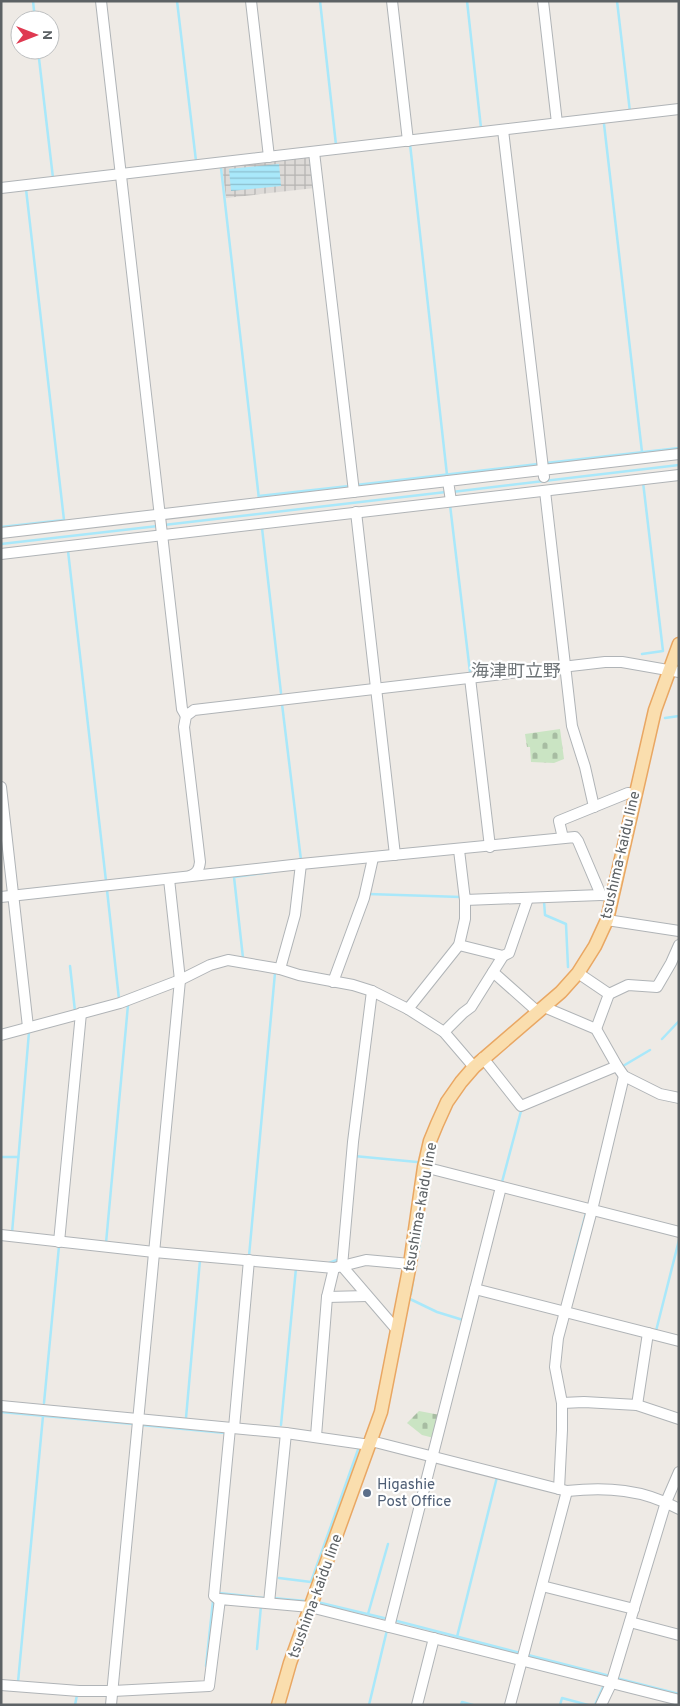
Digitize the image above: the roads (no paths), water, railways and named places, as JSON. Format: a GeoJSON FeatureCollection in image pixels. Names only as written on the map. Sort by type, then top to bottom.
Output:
{"type":"FeatureCollection","features":[{"type":"Feature","properties":{"kind":"main road","name":"tsushima-kaidu line"},"geometry":{"type":"LineString","coordinates":[[278,1705],[290,1663],[381,1412],[410,1264],[424,1167],[430,1141],[447,1102],[461,1082],[483,1058],[541,1010],[578,973],[595,946],[607,920],[607,896],[635,794],[654,710],[674,671],[679,644]]}},
{"type":"Feature","properties":{"kind":"street"},"geometry":{"type":"LineString","coordinates":[[101,1],[182,709],[186,716],[184,727],[200,862],[199,869],[190,876]]}},
{"type":"Feature","properties":{"kind":"street"},"geometry":{"type":"LineString","coordinates":[[251,1],[269,157]]}},
{"type":"Feature","properties":{"kind":"street"},"geometry":{"type":"LineString","coordinates":[[392,1],[408,141]]}},
{"type":"Feature","properties":{"kind":"street"},"geometry":{"type":"LineString","coordinates":[[543,1],[557,123]]}},
{"type":"Feature","properties":{"kind":"street"},"geometry":{"type":"LineString","coordinates":[[1,188],[679,109]]}},
{"type":"Feature","properties":{"kind":"street"},"geometry":{"type":"LineString","coordinates":[[503,130],[543,473]]}},
{"type":"Feature","properties":{"kind":"street"},"geometry":{"type":"LineString","coordinates":[[314,152],[354,492]]}},
{"type":"Feature","properties":{"kind":"street"},"geometry":{"type":"LineString","coordinates":[[1,533],[161,516],[354,492],[449,484],[679,454]]}},
{"type":"Feature","properties":{"kind":"street"},"geometry":{"type":"LineString","coordinates":[[1,554],[450,499],[545,491],[679,474]]}},
{"type":"Feature","properties":{"kind":"street"},"geometry":{"type":"LineString","coordinates":[[449,484],[450,499]]}},
{"type":"Feature","properties":{"kind":"street"},"geometry":{"type":"LineString","coordinates":[[545,491],[572,726],[585,767],[594,807]]}},
{"type":"Feature","properties":{"kind":"street"},"geometry":{"type":"LineString","coordinates":[[356,512],[394,856]]}},
{"type":"Feature","properties":{"kind":"street"},"geometry":{"type":"LineString","coordinates":[[186,716],[194,710],[605,662],[622,662],[674,671]]}},
{"type":"Feature","properties":{"kind":"street"},"geometry":{"type":"LineString","coordinates":[[470,678],[490,846]]}},
{"type":"Feature","properties":{"kind":"street"},"geometry":{"type":"LineString","coordinates":[[1,787],[28,1027]]}},
{"type":"Feature","properties":{"kind":"street"},"geometry":{"type":"LineString","coordinates":[[563,838],[559,821],[628,793],[635,794]]}},
{"type":"Feature","properties":{"kind":"street"},"geometry":{"type":"LineString","coordinates":[[1,897],[301,864],[459,850],[575,837],[607,896],[465,900]]}},
{"type":"Feature","properties":{"kind":"street"},"geometry":{"type":"LineString","coordinates":[[408,1009],[459,945],[465,919],[465,900],[459,850]]}},
{"type":"Feature","properties":{"kind":"street"},"geometry":{"type":"LineString","coordinates":[[333,982],[364,898],[373,858]]}},
{"type":"Feature","properties":{"kind":"street"},"geometry":{"type":"LineString","coordinates":[[280,969],[295,915],[301,864]]}},
{"type":"Feature","properties":{"kind":"street"},"geometry":{"type":"LineString","coordinates":[[111,1705],[140,1419],[180,980],[169,879]]}},
{"type":"Feature","properties":{"kind":"street"},"geometry":{"type":"LineString","coordinates":[[444,1032],[471,1007],[503,956],[509,953],[528,898]]}},
{"type":"Feature","properties":{"kind":"street"},"geometry":{"type":"LineString","coordinates":[[607,920],[679,931]]}},
{"type":"Feature","properties":{"kind":"street"},"geometry":{"type":"LineString","coordinates":[[459,945],[503,956]]}},
{"type":"Feature","properties":{"kind":"street"},"geometry":{"type":"LineString","coordinates":[[596,1029],[609,994],[628,985],[657,987],[679,945]]}},
{"type":"Feature","properties":{"kind":"street"},"geometry":{"type":"LineString","coordinates":[[1,1035],[120,1003],[180,980],[210,965],[228,960],[280,969],[372,991],[408,1009],[444,1032],[474,1067]]}},
{"type":"Feature","properties":{"kind":"street"},"geometry":{"type":"LineString","coordinates":[[493,972],[541,1010],[596,1029],[624,1076],[660,1094],[679,1098]]}},
{"type":"Feature","properties":{"kind":"street"},"geometry":{"type":"LineString","coordinates":[[578,973],[609,994]]}},
{"type":"Feature","properties":{"kind":"street"},"geometry":{"type":"LineString","coordinates":[[316,1436],[327,1297],[338,1267],[372,991]]}},
{"type":"Feature","properties":{"kind":"street"},"geometry":{"type":"LineString","coordinates":[[59,1242],[81,1013]]}},
{"type":"Feature","properties":{"kind":"street"},"geometry":{"type":"LineString","coordinates":[[483,1058],[521,1106],[617,1066]]}},
{"type":"Feature","properties":{"kind":"street"},"geometry":{"type":"LineString","coordinates":[[510,1705],[542,1586],[563,1490],[562,1403],[555,1367],[558,1338],[592,1210],[624,1076]]}},
{"type":"Feature","properties":{"kind":"street"},"geometry":{"type":"LineString","coordinates":[[424,1167],[679,1232]]}},
{"type":"Feature","properties":{"kind":"street"},"geometry":{"type":"LineString","coordinates":[[389,1627],[501,1187]]}},
{"type":"Feature","properties":{"kind":"street"},"geometry":{"type":"LineString","coordinates":[[1,1236],[154,1252],[338,1267],[366,1260],[410,1264]]}},
{"type":"Feature","properties":{"kind":"street"},"geometry":{"type":"LineString","coordinates":[[249,1260],[214,1596],[220,1600],[310,1607],[679,1700]]}},
{"type":"Feature","properties":{"kind":"street"},"geometry":{"type":"LineString","coordinates":[[338,1267],[397,1330]]}},
{"type":"Feature","properties":{"kind":"street"},"geometry":{"type":"LineString","coordinates":[[475,1289],[679,1341]]}},
{"type":"Feature","properties":{"kind":"street"},"geometry":{"type":"LineString","coordinates":[[327,1297],[367,1296]]}},
{"type":"Feature","properties":{"kind":"street"},"geometry":{"type":"LineString","coordinates":[[637,1406],[648,1333]]}},
{"type":"Feature","properties":{"kind":"street"},"geometry":{"type":"LineString","coordinates":[[562,1403],[584,1402],[637,1406],[679,1419]]}},
{"type":"Feature","properties":{"kind":"street"},"geometry":{"type":"LineString","coordinates":[[1,1406],[316,1436],[370,1443],[432,1456],[563,1490],[596,1488],[624,1490],[666,1502],[679,1509]]}},
{"type":"Feature","properties":{"kind":"street"},"geometry":{"type":"LineString","coordinates":[[269,1603],[286,1433]]}},
{"type":"Feature","properties":{"kind":"street"},"geometry":{"type":"LineString","coordinates":[[601,1705],[611,1684],[666,1502],[679,1472]]}},
{"type":"Feature","properties":{"kind":"street"},"geometry":{"type":"LineString","coordinates":[[542,1586],[634,1610]]}},
{"type":"Feature","properties":{"kind":"street"},"geometry":{"type":"LineString","coordinates":[[1,1684],[79,1691],[209,1686],[220,1600]]}},
{"type":"Feature","properties":{"kind":"street"},"geometry":{"type":"LineString","coordinates":[[630,1622],[679,1635]]}},
{"type":"Feature","properties":{"kind":"street"},"geometry":{"type":"LineString","coordinates":[[417,1705],[434,1638]]}},
{"type":"Feature","properties":{"kind":"water"},"geometry":{"type":"Polygon","coordinates":[[[279,164],[281,186],[231,191],[229,169],[279,164]]]}},
{"type":"Feature","properties":{"kind":"waterway"},"geometry":{"type":"LineString","coordinates":[[33,1],[34,10]]}},
{"type":"Feature","properties":{"kind":"waterway"},"geometry":{"type":"LineString","coordinates":[[177,1],[196,161]]}},
{"type":"Feature","properties":{"kind":"waterway"},"geometry":{"type":"LineString","coordinates":[[320,1],[336,145]]}},
{"type":"Feature","properties":{"kind":"waterway"},"geometry":{"type":"LineString","coordinates":[[467,1],[481,128]]}},
{"type":"Feature","properties":{"kind":"waterway"},"geometry":{"type":"LineString","coordinates":[[617,1],[630,112]]}},
{"type":"Feature","properties":{"kind":"waterway"},"geometry":{"type":"LineString","coordinates":[[39,60],[53,178]]}},
{"type":"Feature","properties":{"kind":"waterway"},"geometry":{"type":"LineString","coordinates":[[604,124],[642,452]]}},
{"type":"Feature","properties":{"kind":"waterway"},"geometry":{"type":"LineString","coordinates":[[410,144],[447,475]]}},
{"type":"Feature","properties":{"kind":"waterway"},"geometry":{"type":"LineString","coordinates":[[221,168],[259,499]]}},
{"type":"Feature","properties":{"kind":"waterway"},"geometry":{"type":"LineString","coordinates":[[1,527],[64,520],[26,189]]}},
{"type":"Feature","properties":{"kind":"waterway"},"geometry":{"type":"LineString","coordinates":[[546,463],[679,448]]}},
{"type":"Feature","properties":{"kind":"waterway"},"geometry":{"type":"LineString","coordinates":[[356,485],[538,464]]}},
{"type":"Feature","properties":{"kind":"waterway"},"geometry":{"type":"LineString","coordinates":[[452,492],[679,465]]}},
{"type":"Feature","properties":{"kind":"waterway"},"geometry":{"type":"LineString","coordinates":[[642,654],[663,651],[643,482]]}},
{"type":"Feature","properties":{"kind":"waterway"},"geometry":{"type":"LineString","coordinates":[[259,496],[349,486]]}},
{"type":"Feature","properties":{"kind":"waterway"},"geometry":{"type":"LineString","coordinates":[[164,525],[446,492]]}},
{"type":"Feature","properties":{"kind":"waterway"},"geometry":{"type":"LineString","coordinates":[[450,505],[470,672]]}},
{"type":"Feature","properties":{"kind":"waterway"},"geometry":{"type":"LineString","coordinates":[[1,544],[158,526]]}},
{"type":"Feature","properties":{"kind":"waterway"},"geometry":{"type":"LineString","coordinates":[[262,528],[281,693]]}},
{"type":"Feature","properties":{"kind":"waterway"},"geometry":{"type":"LineString","coordinates":[[68,551],[106,881]]}},
{"type":"Feature","properties":{"kind":"waterway"},"geometry":{"type":"LineString","coordinates":[[282,704],[301,860]]}},
{"type":"Feature","properties":{"kind":"waterway"},"geometry":{"type":"LineString","coordinates":[[665,718],[679,716]]}},
{"type":"Feature","properties":{"kind":"waterway"},"geometry":{"type":"LineString","coordinates":[[243,958],[234,877],[271,872]]}},
{"type":"Feature","properties":{"kind":"waterway"},"geometry":{"type":"LineString","coordinates":[[107,890],[119,999]]}},
{"type":"Feature","properties":{"kind":"waterway"},"geometry":{"type":"LineString","coordinates":[[368,894],[461,897]]}},
{"type":"Feature","properties":{"kind":"waterway"},"geometry":{"type":"LineString","coordinates":[[544,901],[545,915],[566,924],[568,967]]}},
{"type":"Feature","properties":{"kind":"waterway"},"geometry":{"type":"LineString","coordinates":[[70,966],[75,1011]]}},
{"type":"Feature","properties":{"kind":"waterway"},"geometry":{"type":"LineString","coordinates":[[251,1256],[249,1256],[275,973],[273,972]]}},
{"type":"Feature","properties":{"kind":"waterway"},"geometry":{"type":"LineString","coordinates":[[106,1243],[128,1005]]}},
{"type":"Feature","properties":{"kind":"waterway"},"geometry":{"type":"LineString","coordinates":[[662,1039],[679,1021]]}},
{"type":"Feature","properties":{"kind":"waterway"},"geometry":{"type":"LineString","coordinates":[[12,1233],[29,1032]]}},
{"type":"Feature","properties":{"kind":"waterway"},"geometry":{"type":"LineString","coordinates":[[623,1066],[650,1050]]}},
{"type":"Feature","properties":{"kind":"waterway"},"geometry":{"type":"LineString","coordinates":[[502,1182],[521,1111],[523,1110]]}},
{"type":"Feature","properties":{"kind":"waterway"},"geometry":{"type":"LineString","coordinates":[[354,1156],[417,1162]]}},
{"type":"Feature","properties":{"kind":"waterway"},"geometry":{"type":"LineString","coordinates":[[1,1157],[18,1157]]}},
{"type":"Feature","properties":{"kind":"waterway"},"geometry":{"type":"LineString","coordinates":[[426,1201],[431,1173]]}},
{"type":"Feature","properties":{"kind":"waterway"},"geometry":{"type":"LineString","coordinates":[[573,1262],[586,1213]]}},
{"type":"Feature","properties":{"kind":"waterway"},"geometry":{"type":"LineString","coordinates":[[419,1248],[424,1216]]}},
{"type":"Feature","properties":{"kind":"waterway"},"geometry":{"type":"LineString","coordinates":[[656,1331],[679,1240]]}},
{"type":"Feature","properties":{"kind":"waterway"},"geometry":{"type":"LineString","coordinates":[[44,1403],[59,1246]]}},
{"type":"Feature","properties":{"kind":"waterway"},"geometry":{"type":"LineString","coordinates":[[186,1418],[200,1260]]}},
{"type":"Feature","properties":{"kind":"waterway"},"geometry":{"type":"LineString","coordinates":[[329,1263],[337,1260]]}},
{"type":"Feature","properties":{"kind":"waterway"},"geometry":{"type":"LineString","coordinates":[[281,1425],[296,1268]]}},
{"type":"Feature","properties":{"kind":"waterway"},"geometry":{"type":"LineString","coordinates":[[411,1294],[414,1274]]}},
{"type":"Feature","properties":{"kind":"waterway"},"geometry":{"type":"LineString","coordinates":[[410,1299],[437,1312],[463,1320]]}},
{"type":"Feature","properties":{"kind":"waterway"},"geometry":{"type":"LineString","coordinates":[[1,1412],[133,1424]]}},
{"type":"Feature","properties":{"kind":"waterway"},"geometry":{"type":"LineString","coordinates":[[18,1682],[43,1416]]}},
{"type":"Feature","properties":{"kind":"waterway"},"geometry":{"type":"LineString","coordinates":[[142,1425],[225,1433]]}},
{"type":"Feature","properties":{"kind":"waterway"},"geometry":{"type":"LineString","coordinates":[[279,1578],[311,1582],[359,1447]]}},
{"type":"Feature","properties":{"kind":"waterway"},"geometry":{"type":"LineString","coordinates":[[457,1637],[497,1477]]}},
{"type":"Feature","properties":{"kind":"waterway"},"geometry":{"type":"LineString","coordinates":[[368,1614],[388,1544]]}},
{"type":"Feature","properties":{"kind":"waterway"},"geometry":{"type":"LineString","coordinates":[[219,1593],[264,1598]]}},
{"type":"Feature","properties":{"kind":"waterway"},"geometry":{"type":"LineString","coordinates":[[273,1598],[305,1601]]}},
{"type":"Feature","properties":{"kind":"waterway"},"geometry":{"type":"LineString","coordinates":[[206,1666],[213,1601]]}},
{"type":"Feature","properties":{"kind":"waterway"},"geometry":{"type":"LineString","coordinates":[[317,1602],[388,1619]]}},
{"type":"Feature","properties":{"kind":"waterway"},"geometry":{"type":"LineString","coordinates":[[257,1649],[261,1606]]}},
{"type":"Feature","properties":{"kind":"waterway"},"geometry":{"type":"LineString","coordinates":[[393,1620],[520,1653]]}},
{"type":"Feature","properties":{"kind":"waterway"},"geometry":{"type":"LineString","coordinates":[[369,1705],[387,1630]]}},
{"type":"Feature","properties":{"kind":"waterway"},"geometry":{"type":"LineString","coordinates":[[528,1655],[610,1676]]}},
{"type":"Feature","properties":{"kind":"waterway"},"geometry":{"type":"LineString","coordinates":[[616,1678],[679,1694]]}},
{"type":"Feature","properties":{"kind":"waterway"},"geometry":{"type":"LineString","coordinates":[[595,1705],[603,1687]]}},
{"type":"Feature","properties":{"kind":"waterway"},"geometry":{"type":"LineString","coordinates":[[75,1705],[77,1695]]}},
{"type":"Feature","properties":{"kind":"waterway"},"geometry":{"type":"LineString","coordinates":[[560,1705],[562,1698],[588,1705]]}},
{"type":"Feature","properties":{"kind":"waterway"},"geometry":{"type":"LineString","coordinates":[[461,1705],[462,1702],[473,1705]]}},
{"type":"Feature","properties":{"kind":"place","name":"Higashie Post Office"},"geometry":{"type":"Point","coordinates":[367,1493]}},
{"type":"Feature","properties":{"kind":"district","name":"海津町立野"},"geometry":{"type":"Point","coordinates":[516,671]}}]}
